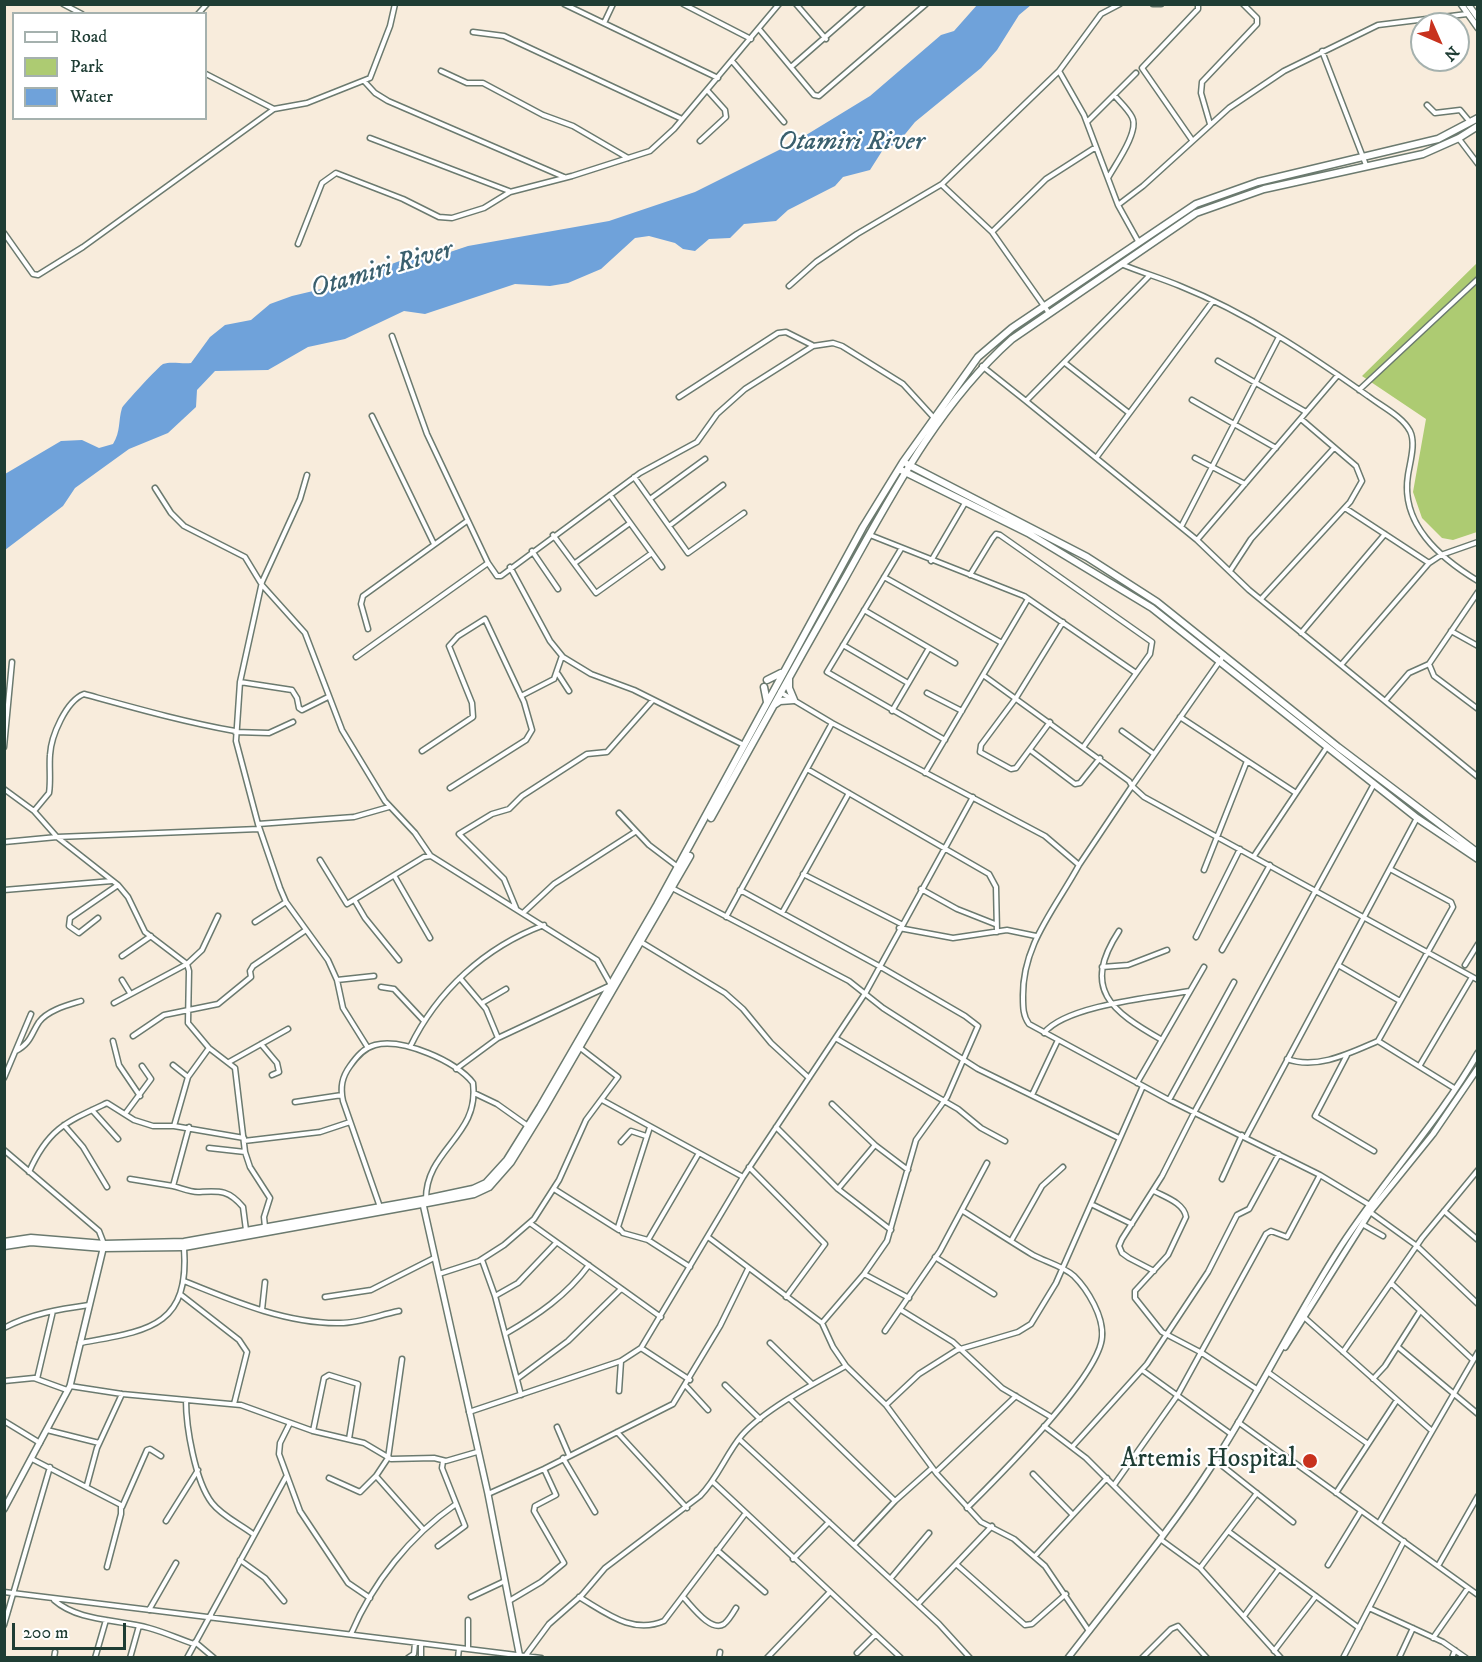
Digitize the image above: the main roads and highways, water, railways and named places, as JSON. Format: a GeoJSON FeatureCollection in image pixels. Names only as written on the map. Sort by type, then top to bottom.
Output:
{"type":"FeatureCollection","features":[{"type":"Feature","properties":{"kind":"main road"},"geometry":{"type":"LineString","coordinates":[[1461,4],[1478,28]]}},
{"type":"Feature","properties":{"kind":"main road"},"geometry":{"type":"LineString","coordinates":[[1468,4],[1477,18]]}},
{"type":"Feature","properties":{"kind":"main road"},"geometry":{"type":"LineString","coordinates":[[104,1246],[177,1243],[380,1207],[474,1194],[489,1186],[511,1162],[610,985],[672,888],[744,746],[771,704],[781,693],[906,463],[978,357],[1044,307],[1175,215],[1215,195],[1365,161],[1423,154],[1459,138],[1478,118]]}},
{"type":"Feature","properties":{"kind":"main road"},"geometry":{"type":"LineString","coordinates":[[935,419],[982,366],[1012,339],[1178,224],[1218,203],[1438,139],[1474,124]]}},
{"type":"Feature","properties":{"kind":"main road"},"geometry":{"type":"LineString","coordinates":[[906,463],[1087,557],[1156,602],[1328,746],[1478,853]]}},
{"type":"Feature","properties":{"kind":"main road"},"geometry":{"type":"LineString","coordinates":[[902,470],[1059,551],[1170,620],[1222,657],[1417,818],[1478,859]]}},
{"type":"Feature","properties":{"kind":"main road"},"geometry":{"type":"LineString","coordinates":[[577,1046],[641,942],[679,867],[701,832],[771,704],[774,689],[861,529],[902,470]]}},
{"type":"Feature","properties":{"kind":"main road"},"geometry":{"type":"LineString","coordinates":[[771,704],[765,683],[784,671]]}},
{"type":"Feature","properties":{"kind":"main road"},"geometry":{"type":"LineString","coordinates":[[771,704],[794,700],[789,688],[789,678]]}},
{"type":"Feature","properties":{"kind":"main road"},"geometry":{"type":"LineString","coordinates":[[1068,1658],[1162,1537],[1215,1460],[1269,1373],[1310,1294],[1368,1204],[1478,1053]]}},
{"type":"Feature","properties":{"kind":"main road"},"geometry":{"type":"LineString","coordinates":[[1275,1360],[1305,1318],[1370,1212],[1459,1098],[1478,1068]]}},
{"type":"Feature","properties":{"kind":"main road"},"geometry":{"type":"LineString","coordinates":[[4,1244],[31,1242],[184,1247],[473,1190],[486,1183],[507,1160],[542,1108]]}},
{"type":"Feature","properties":{"kind":"main road"},"geometry":{"type":"LineString","coordinates":[[1395,1169],[1401,1173]]}},
{"type":"Feature","properties":{"kind":"main road"},"geometry":{"type":"LineString","coordinates":[[424,1201],[434,1258],[522,1655]]}},
{"type":"Feature","properties":{"kind":"main road"},"geometry":{"type":"LineString","coordinates":[[4,1509],[69,1388],[104,1246]]}},
{"type":"Feature","properties":{"kind":"main road"},"geometry":{"type":"LineString","coordinates":[[1310,1294],[1317,1297]]}},
{"type":"Feature","properties":{"kind":"water","name":"Otamiri River"},"geometry":{"type":"Polygon","coordinates":[[[977,5],[1031,5],[1019,15],[997,50],[981,68],[915,122],[897,144],[884,148],[870,170],[843,177],[835,186],[788,210],[776,221],[744,224],[730,238],[709,239],[695,251],[683,249],[675,243],[649,236],[635,238],[601,269],[568,283],[550,286],[515,284],[425,314],[404,311],[345,339],[308,347],[268,370],[215,371],[197,390],[196,407],[168,433],[129,449],[75,488],[63,506],[5,550],[5,474],[61,441],[82,440],[99,448],[113,444],[122,408],[128,400],[163,364],[191,363],[210,337],[225,325],[251,320],[270,304],[330,287],[405,259],[429,259],[468,246],[609,221],[695,192],[793,143],[870,96],[941,35],[954,31],[977,5]]]}},
{"type":"Feature","properties":{"kind":"place","name":"Artemis Hospital"},"geometry":{"type":"Point","coordinates":[1310,1461]}}]}
